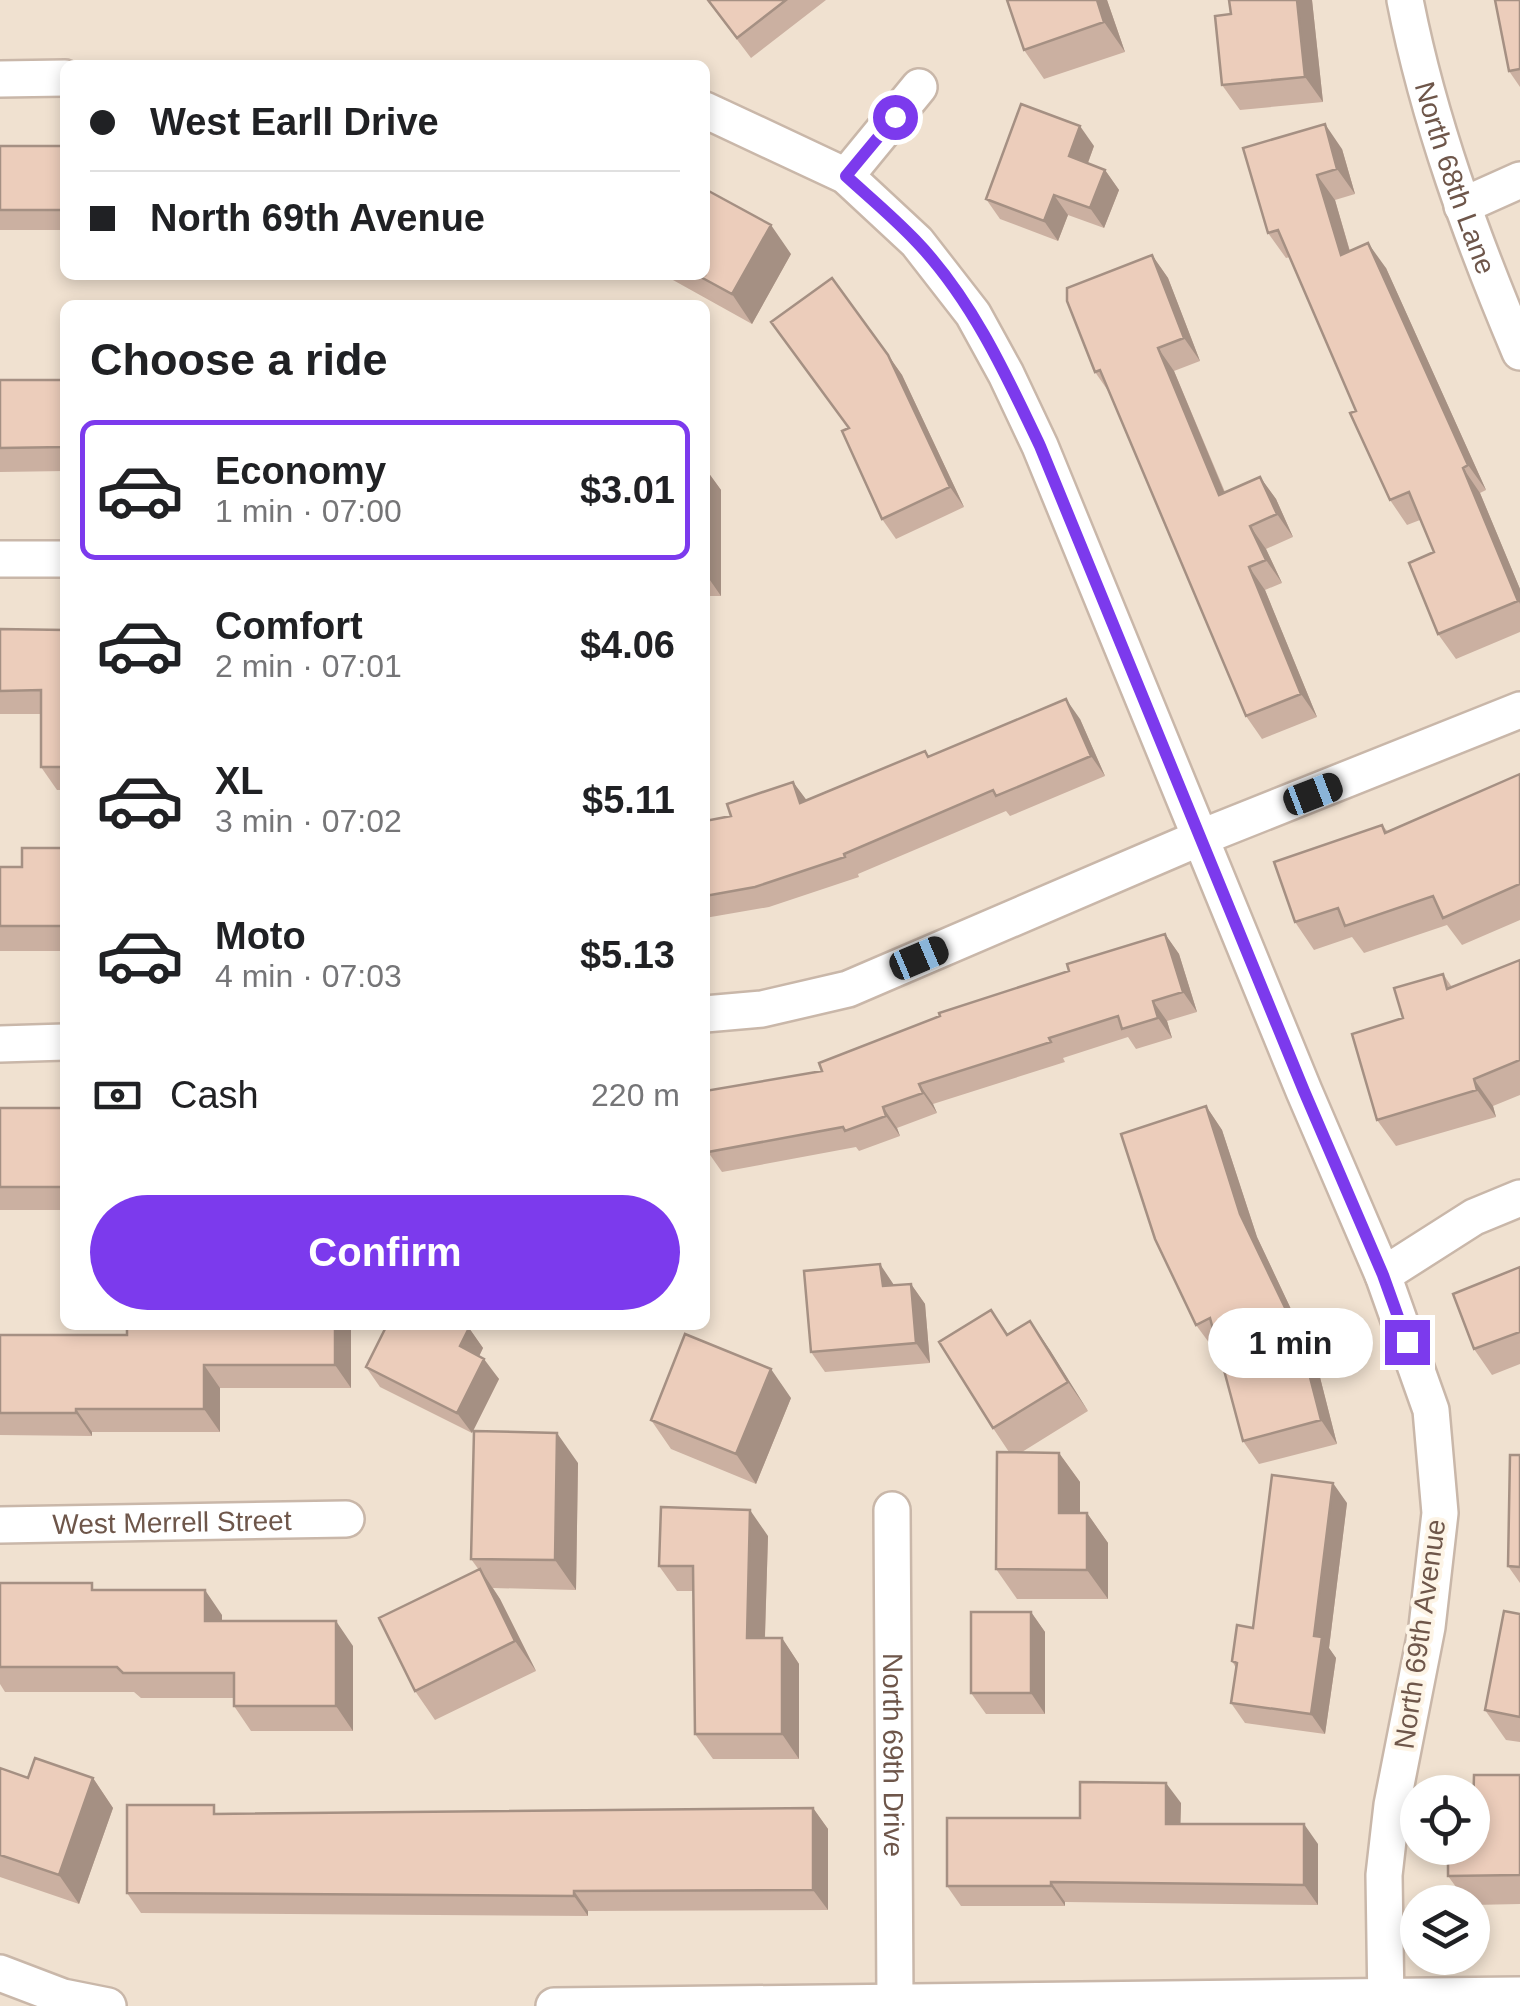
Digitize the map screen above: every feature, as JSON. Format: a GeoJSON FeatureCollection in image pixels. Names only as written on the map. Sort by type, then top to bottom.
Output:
{"type":"FeatureCollection","features":[{"type":"Feature","properties":{"kind":"street","name":"North 68th Lane"},"geometry":{"type":"LineString","coordinates":[[1405,0],[1425,91],[1462,206],[1520,352]]}},
{"type":"Feature","properties":{"kind":"street"},"geometry":{"type":"LineString","coordinates":[[0,79],[60,78]]}},
{"type":"Feature","properties":{"kind":"street"},"geometry":{"type":"LineString","coordinates":[[846,176],[919,87]]}},
{"type":"Feature","properties":{"kind":"street","name":"North 69th Avenue"},"geometry":{"type":"LineString","coordinates":[[710,112],[846,176],[917,242],[972,314],[1040,446],[1296,1073],[1383,1275],[1431,1410],[1440,1513],[1427,1627],[1390,1823],[1384,1876],[1386,2001]]}},
{"type":"Feature","properties":{"kind":"street"},"geometry":{"type":"LineString","coordinates":[[1462,206],[1520,180]]}},
{"type":"Feature","properties":{"kind":"street"},"geometry":{"type":"LineString","coordinates":[[0,559],[60,559]]}},
{"type":"Feature","properties":{"kind":"street"},"geometry":{"type":"LineString","coordinates":[[710,1014],[762,1009],[848,989],[1202,837],[1520,710]]}},
{"type":"Feature","properties":{"kind":"street"},"geometry":{"type":"LineString","coordinates":[[0,1044],[60,1042]]}},
{"type":"Feature","properties":{"kind":"street"},"geometry":{"type":"LineString","coordinates":[[1383,1275],[1474,1217],[1520,1198]]}},
{"type":"Feature","properties":{"kind":"street","name":"North 69th Drive"},"geometry":{"type":"LineString","coordinates":[[892,1510],[895,2000]]}},
{"type":"Feature","properties":{"kind":"street","name":"West Merrell Street"},"geometry":{"type":"LineString","coordinates":[[0,1525],[346,1520]]}},
{"type":"Feature","properties":{"kind":"street"},"geometry":{"type":"LineString","coordinates":[[0,1973],[63,1997],[108,2006]]}},
{"type":"Feature","properties":{"kind":"street"},"geometry":{"type":"LineString","coordinates":[[554,2006],[895,2000],[1386,2001],[1520,1994]]}},
{"type":"Feature","properties":{"kind":"shaded area"},"geometry":{"type":"Polygon","coordinates":[[[0,0],[1520,0],[1520,2006],[0,2006],[0,0]]]}},
{"type":"Feature","properties":{"kind":"building"},"geometry":{"type":"Polygon","coordinates":[[[708,0],[786,0],[737,38],[708,0]]]}},
{"type":"Feature","properties":{"kind":"building"},"geometry":{"type":"Polygon","coordinates":[[[1007,0],[1097,0],[1104,22],[1024,50],[1007,0]]]}},
{"type":"Feature","properties":{"kind":"building"},"geometry":{"type":"Polygon","coordinates":[[[1229,0],[1297,0],[1305,77],[1222,85],[1215,16],[1231,14],[1229,0]]]}},
{"type":"Feature","properties":{"kind":"building"},"geometry":{"type":"Polygon","coordinates":[[[1495,0],[1520,0],[1520,69],[1509,71],[1495,0]]]}},
{"type":"Feature","properties":{"kind":"building"},"geometry":{"type":"Polygon","coordinates":[[[1021,104],[1080,126],[1069,156],[1105,170],[1090,208],[1054,195],[1044,221],[986,199],[1021,104]]]}},
{"type":"Feature","properties":{"kind":"building"},"geometry":{"type":"Polygon","coordinates":[[[1325,124],[1337,169],[1317,175],[1341,255],[1368,243],[1468,465],[1463,468],[1518,601],[1438,634],[1409,563],[1434,552],[1409,492],[1390,500],[1350,413],[1356,411],[1278,230],[1268,233],[1243,148],[1325,124]]]}},
{"type":"Feature","properties":{"kind":"building"},"geometry":{"type":"Polygon","coordinates":[[[0,146],[60,146],[60,210],[0,210],[0,146]]]}},
{"type":"Feature","properties":{"kind":"building"},"geometry":{"type":"Polygon","coordinates":[[[710,192],[771,225],[732,294],[706,280],[710,280],[710,192]]]}},
{"type":"Feature","properties":{"kind":"building"},"geometry":{"type":"Polygon","coordinates":[[[1152,255],[1184,338],[1158,348],[1219,495],[1260,477],[1277,514],[1250,526],[1266,560],[1249,567],[1301,694],[1246,716],[1067,301],[1067,288],[1152,255]]]}},
{"type":"Feature","properties":{"kind":"building"},"geometry":{"type":"Polygon","coordinates":[[[832,278],[888,355],[950,487],[882,519],[842,431],[849,428],[771,322],[832,278]]]}},
{"type":"Feature","properties":{"kind":"building"},"geometry":{"type":"Polygon","coordinates":[[[0,380],[60,380],[60,447],[0,448],[0,380]]]}},
{"type":"Feature","properties":{"kind":"building"},"geometry":{"type":"Polygon","coordinates":[[[0,629],[60,630],[60,767],[41,767],[41,690],[0,691],[0,629]]]}},
{"type":"Feature","properties":{"kind":"building"},"geometry":{"type":"Polygon","coordinates":[[[1066,699],[1091,756],[996,796],[993,790],[844,854],[845,857],[755,887],[710,895],[710,820],[731,816],[727,804],[793,782],[800,803],[925,751],[928,757],[1066,699]]]}},
{"type":"Feature","properties":{"kind":"building"},"geometry":{"type":"Polygon","coordinates":[[[1520,774],[1520,884],[1443,918],[1433,896],[1345,926],[1338,908],[1295,922],[1274,862],[1382,825],[1385,833],[1520,774]]]}},
{"type":"Feature","properties":{"kind":"building"},"geometry":{"type":"Polygon","coordinates":[[[22,848],[60,848],[60,926],[0,926],[0,867],[22,867],[22,848]]]}},
{"type":"Feature","properties":{"kind":"building"},"geometry":{"type":"Polygon","coordinates":[[[1165,934],[1183,992],[1153,1001],[1158,1018],[1122,1029],[1118,1016],[919,1084],[923,1093],[883,1107],[886,1116],[845,1131],[843,1127],[710,1152],[710,1090],[822,1071],[819,1063],[940,1016],[939,1013],[1069,971],[1067,964],[1165,934]]]}},
{"type":"Feature","properties":{"kind":"building"},"geometry":{"type":"Polygon","coordinates":[[[1520,960],[1520,1060],[1474,1079],[1477,1090],[1377,1120],[1352,1034],[1403,1018],[1394,988],[1443,974],[1447,989],[1520,960]]]}},
{"type":"Feature","properties":{"kind":"building"},"geometry":{"type":"Polygon","coordinates":[[[1206,1106],[1240,1214],[1291,1320],[1295,1319],[1321,1420],[1243,1441],[1210,1318],[1196,1325],[1155,1239],[1121,1134],[1206,1106]]]}},
{"type":"Feature","properties":{"kind":"building"},"geometry":{"type":"Polygon","coordinates":[[[0,1108],[60,1108],[60,1187],[0,1187],[0,1108]]]}},
{"type":"Feature","properties":{"kind":"building"},"geometry":{"type":"Polygon","coordinates":[[[880,1264],[883,1286],[911,1284],[916,1343],[811,1352],[804,1271],[880,1264]]]}},
{"type":"Feature","properties":{"kind":"building"},"geometry":{"type":"Polygon","coordinates":[[[1520,1267],[1520,1332],[1474,1349],[1453,1294],[1520,1267]]]}},
{"type":"Feature","properties":{"kind":"building"},"geometry":{"type":"Polygon","coordinates":[[[991,1310],[1007,1335],[1030,1321],[1068,1382],[993,1428],[939,1342],[991,1310]]]}},
{"type":"Feature","properties":{"kind":"building"},"geometry":{"type":"Polygon","coordinates":[[[127,1330],[335,1330],[335,1365],[204,1365],[204,1409],[0,1413],[0,1335],[127,1335],[127,1330]]]}},
{"type":"Feature","properties":{"kind":"building"},"geometry":{"type":"Polygon","coordinates":[[[384,1330],[468,1330],[460,1346],[484,1359],[457,1413],[366,1367],[384,1330]]]}},
{"type":"Feature","properties":{"kind":"building"},"geometry":{"type":"Polygon","coordinates":[[[685,1334],[771,1369],[736,1454],[651,1420],[685,1334]]]}},
{"type":"Feature","properties":{"kind":"building"},"geometry":{"type":"Polygon","coordinates":[[[474,1431],[557,1433],[555,1560],[471,1559],[474,1431]]]}},
{"type":"Feature","properties":{"kind":"building"},"geometry":{"type":"Polygon","coordinates":[[[997,1452],[1059,1453],[1059,1513],[1087,1513],[1087,1570],[996,1569],[997,1452]]]}},
{"type":"Feature","properties":{"kind":"building"},"geometry":{"type":"Polygon","coordinates":[[[1510,1455],[1520,1455],[1520,1567],[1508,1566],[1510,1455]]]}},
{"type":"Feature","properties":{"kind":"building"},"geometry":{"type":"Polygon","coordinates":[[[1272,1475],[1333,1483],[1314,1636],[1322,1637],[1311,1714],[1231,1703],[1237,1625],[1253,1628],[1272,1475]]]}},
{"type":"Feature","properties":{"kind":"building"},"geometry":{"type":"Polygon","coordinates":[[[661,1507],[750,1510],[747,1638],[782,1638],[782,1734],[695,1734],[693,1566],[659,1566],[661,1507]]]}},
{"type":"Feature","properties":{"kind":"building"},"geometry":{"type":"Polygon","coordinates":[[[480,1569],[515,1641],[415,1691],[379,1618],[480,1569]]]}},
{"type":"Feature","properties":{"kind":"building"},"geometry":{"type":"Polygon","coordinates":[[[0,1583],[92,1583],[92,1590],[205,1590],[205,1621],[336,1621],[336,1706],[234,1706],[234,1673],[0,1667],[0,1583]]]}},
{"type":"Feature","properties":{"kind":"building"},"geometry":{"type":"Polygon","coordinates":[[[1504,1611],[1520,1614],[1520,1717],[1485,1710],[1504,1611]]]}},
{"type":"Feature","properties":{"kind":"building"},"geometry":{"type":"Polygon","coordinates":[[[971,1612],[1031,1612],[1031,1693],[971,1693],[971,1612]]]}},
{"type":"Feature","properties":{"kind":"building"},"geometry":{"type":"Polygon","coordinates":[[[35,1758],[93,1778],[59,1875],[0,1855],[0,1768],[28,1778],[35,1758]]]}},
{"type":"Feature","properties":{"kind":"building"},"geometry":{"type":"Polygon","coordinates":[[[1490,1775],[1520,1775],[1520,1875],[1448,1876],[1448,1865],[1490,1865],[1490,1775]]]}},
{"type":"Feature","properties":{"kind":"building"},"geometry":{"type":"Polygon","coordinates":[[[1080,1782],[1166,1783],[1166,1824],[1304,1824],[1304,1885],[1051,1882],[1051,1886],[947,1886],[947,1818],[1080,1818],[1080,1782]]]}},
{"type":"Feature","properties":{"kind":"building"},"geometry":{"type":"Polygon","coordinates":[[[127,1805],[214,1805],[214,1814],[813,1808],[813,1890],[574,1891],[574,1896],[127,1893],[127,1805]]]}},
{"type":"Feature","properties":{"kind":"route"},"geometry":{"type":"LineString","coordinates":[[895,117],[846,176],[917,242],[972,314],[1006,374],[1040,446],[1202,837],[1407,1342]]}}]}
